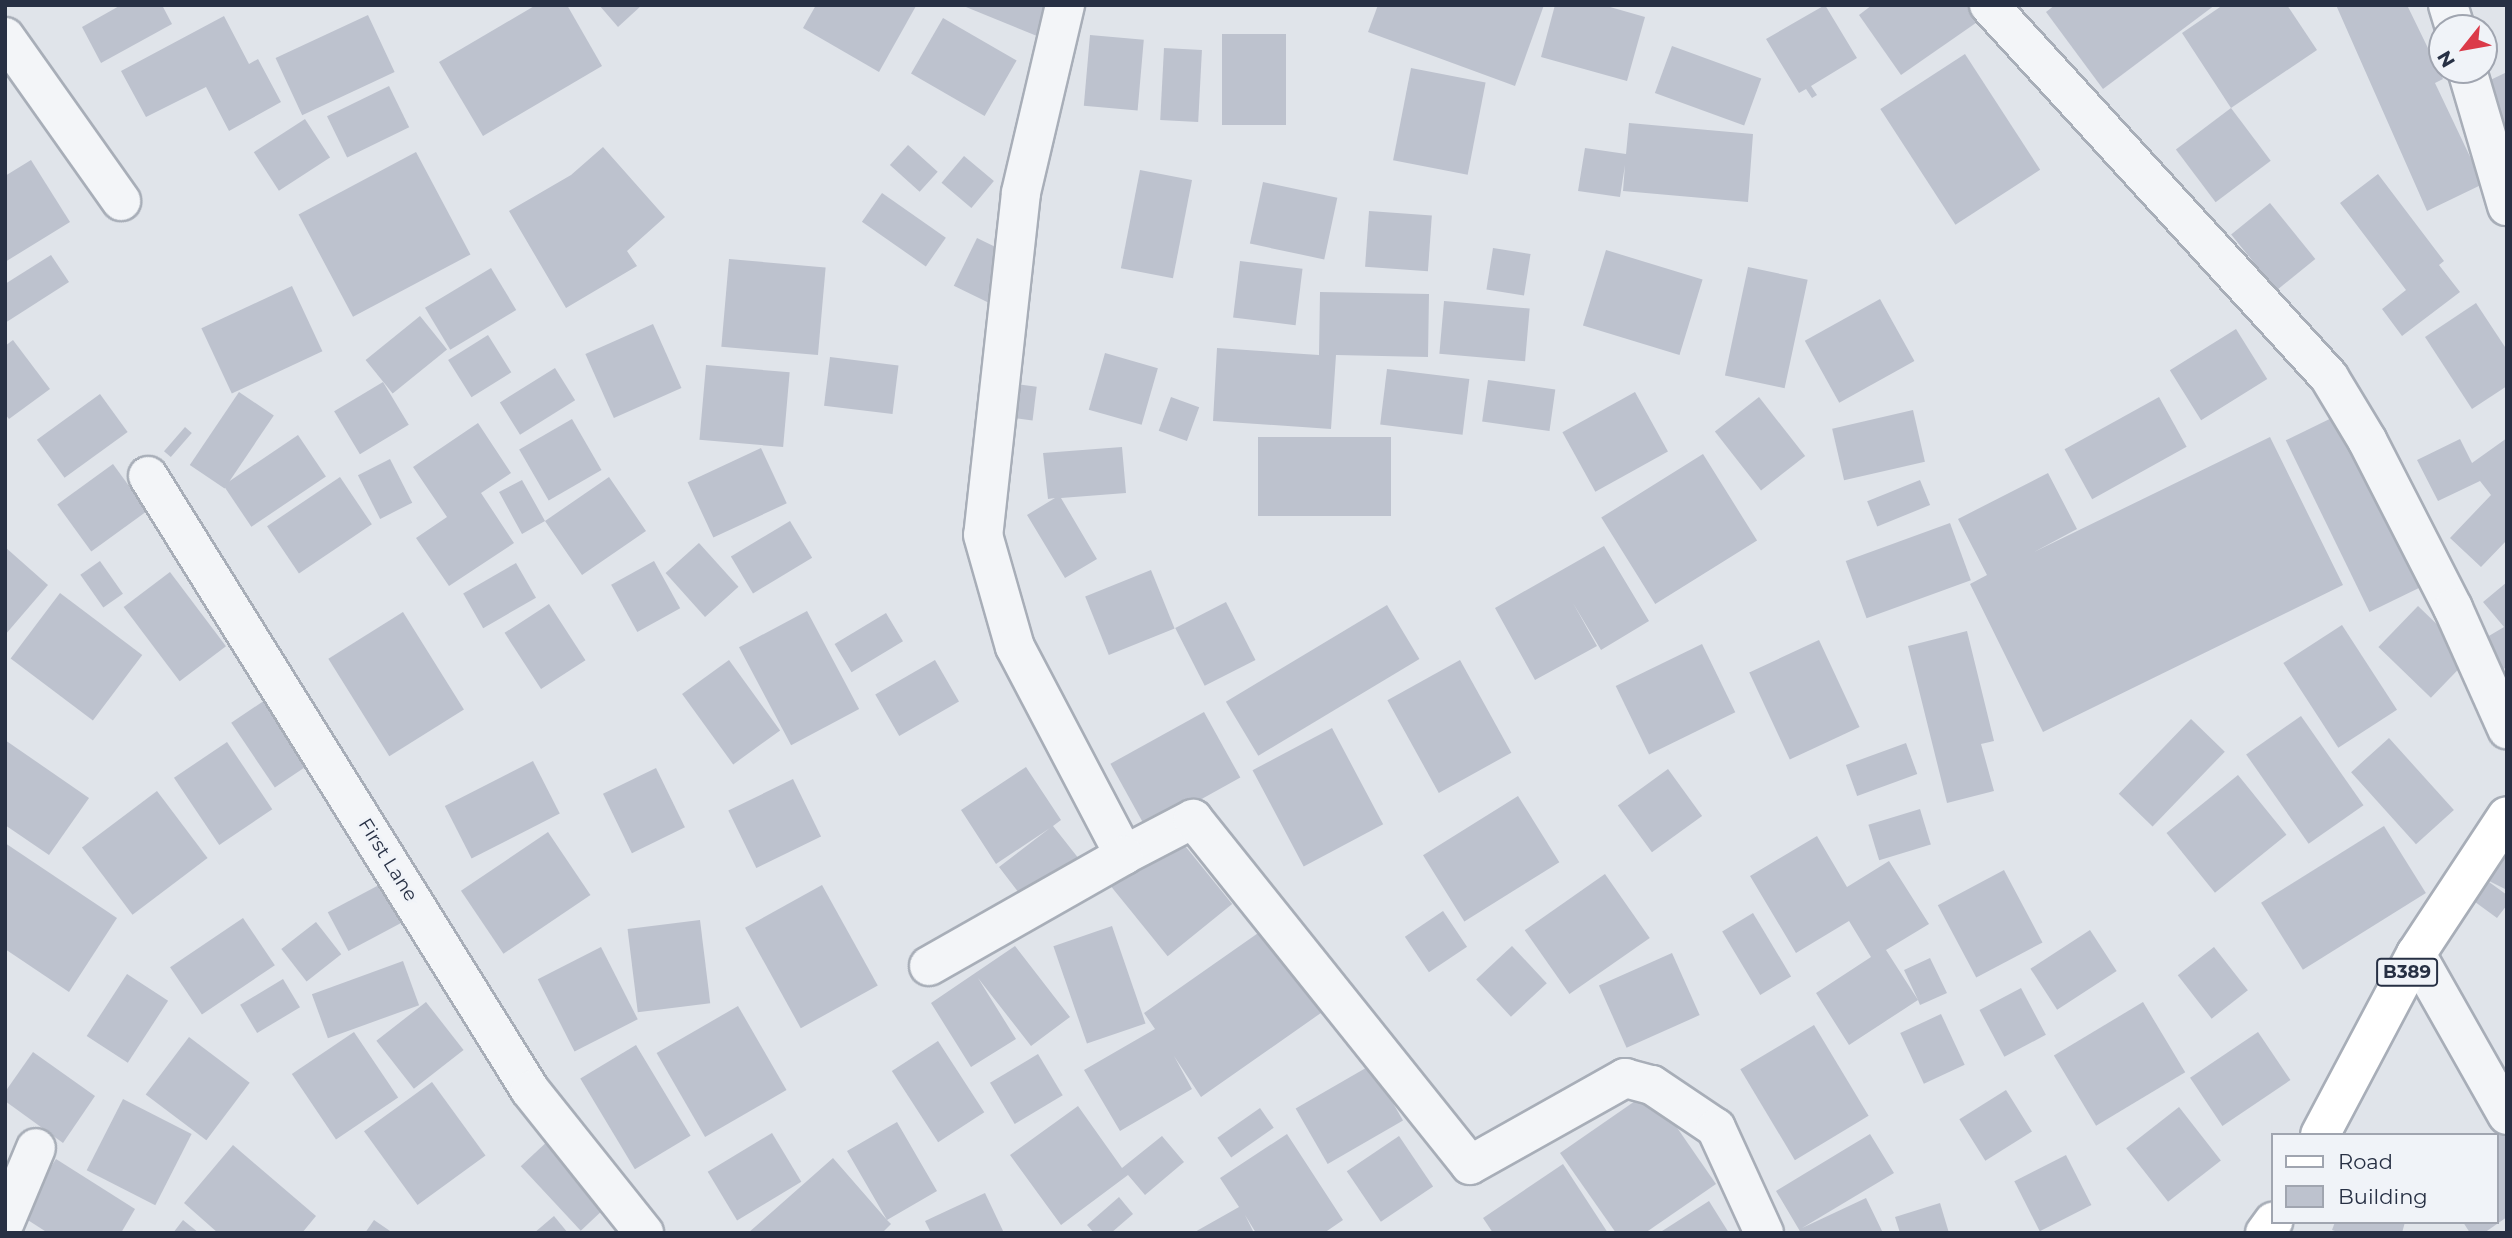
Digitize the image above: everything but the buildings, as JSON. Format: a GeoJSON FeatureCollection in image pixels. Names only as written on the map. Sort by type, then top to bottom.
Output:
{"type":"FeatureCollection","features":[{"type":"Feature","properties":{"kind":"main road","name":"B389"},"geometry":{"type":"LineString","coordinates":[[2321,1133],[2416,954],[2507,816]]}},
{"type":"Feature","properties":{"kind":"street"},"geometry":{"type":"LineString","coordinates":[[1065,5],[1021,193],[983,535],[1015,647],[1124,855]]}},
{"type":"Feature","properties":{"kind":"street"},"geometry":{"type":"LineString","coordinates":[[1997,8],[2329,377],[2367,440],[2453,608],[2507,729]]}},
{"type":"Feature","properties":{"kind":"street"},"geometry":{"type":"LineString","coordinates":[[5,37],[121,201]]}},
{"type":"Feature","properties":{"kind":"street"},"geometry":{"type":"LineString","coordinates":[[2471,84],[2507,206]]}},
{"type":"Feature","properties":{"kind":"street","name":"First Lane"},"geometry":{"type":"LineString","coordinates":[[148,476],[530,1090],[644,1233]]}},
{"type":"Feature","properties":{"kind":"street"},"geometry":{"type":"LineString","coordinates":[[929,966],[1124,855],[1194,819],[1470,1165],[1625,1078],[1652,1085],[1716,1128],[1764,1233]]}},
{"type":"Feature","properties":{"kind":"street"},"geometry":{"type":"LineString","coordinates":[[2416,954],[2507,1115]]}},
{"type":"Feature","properties":{"kind":"street"},"geometry":{"type":"LineString","coordinates":[[5,1222],[36,1148]]}}]}
